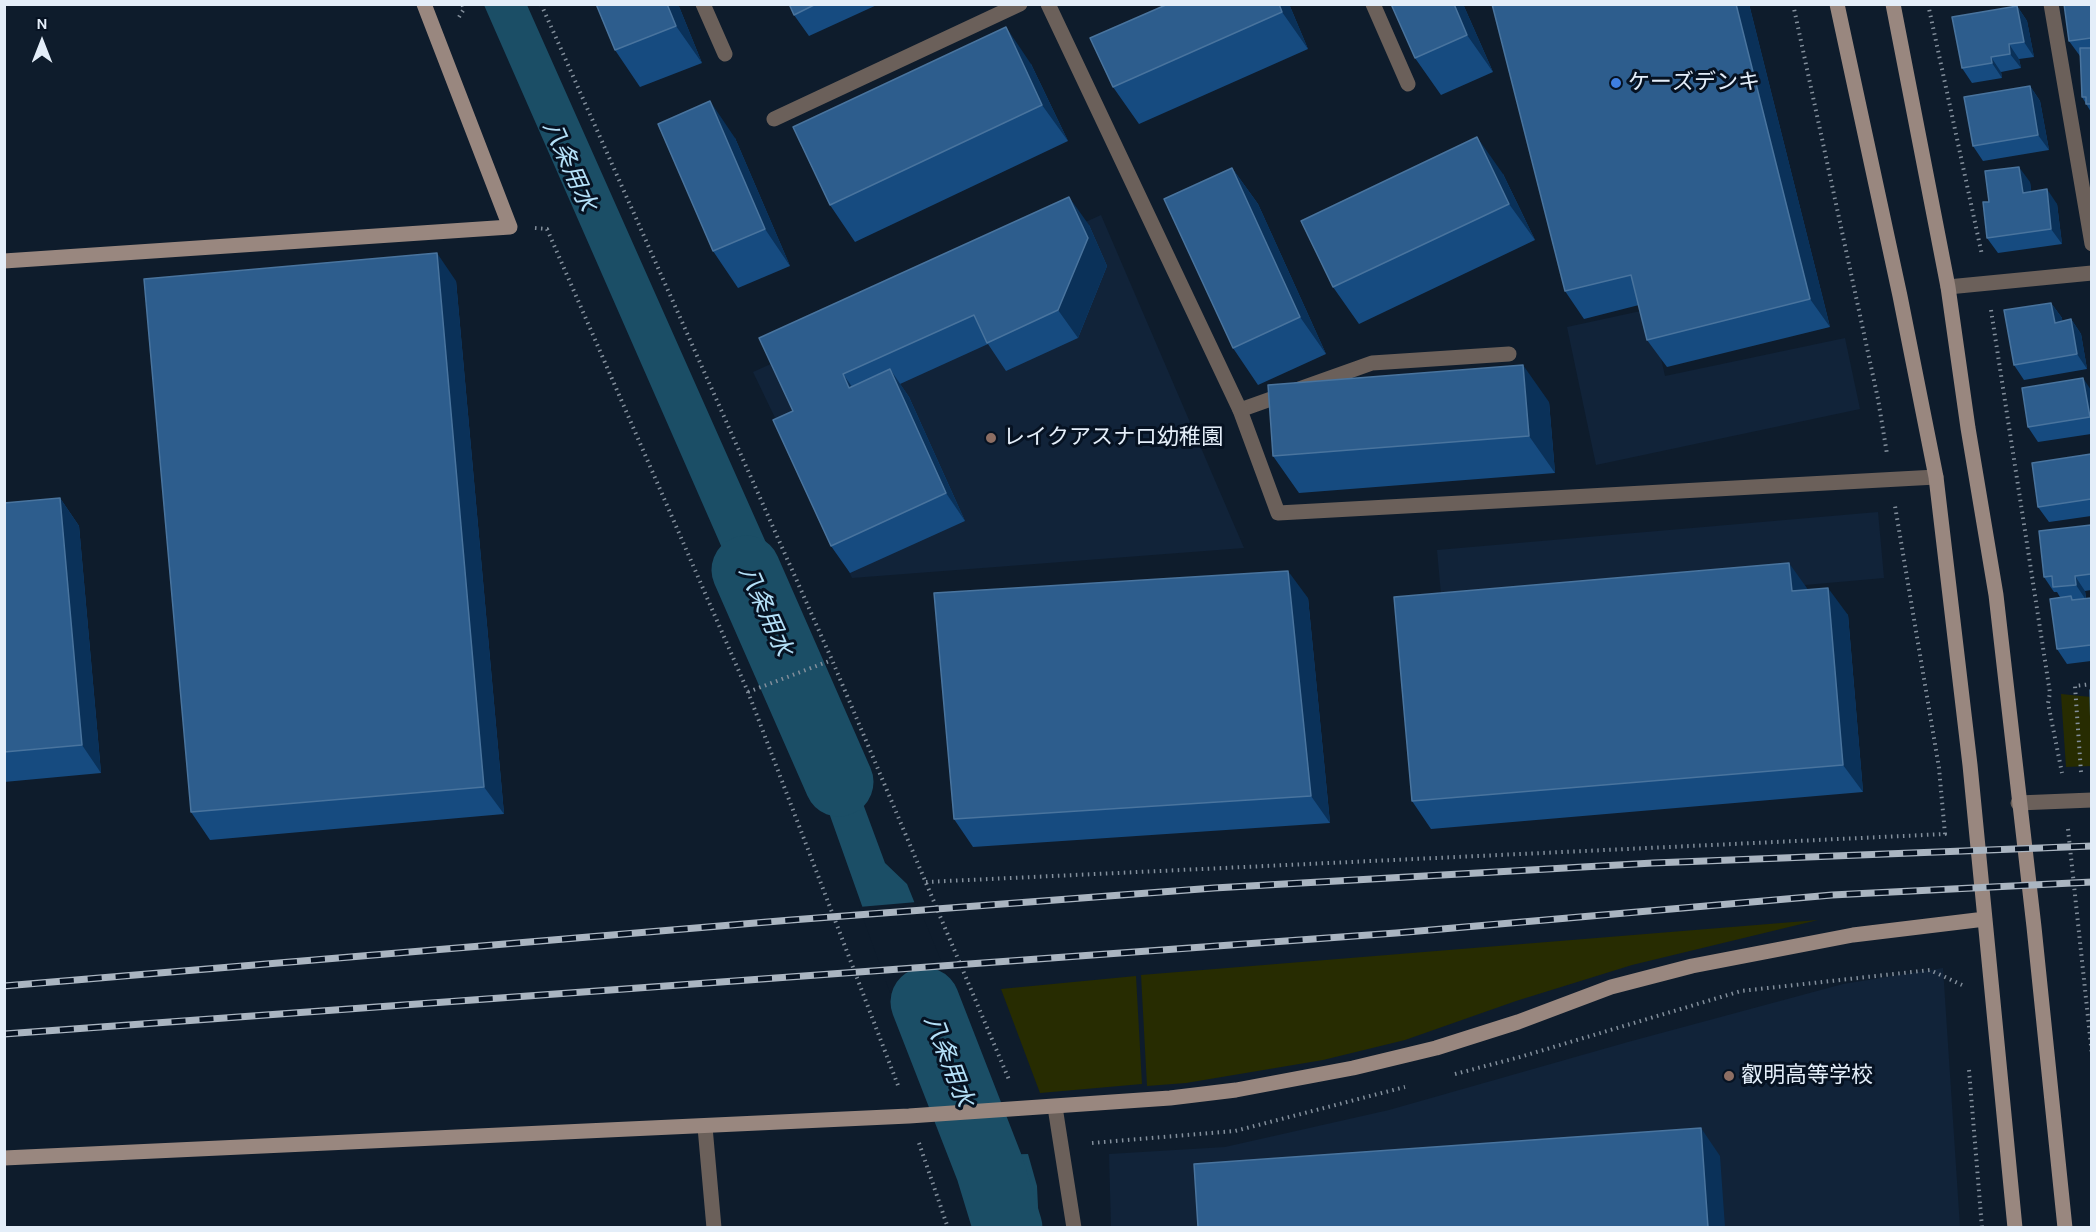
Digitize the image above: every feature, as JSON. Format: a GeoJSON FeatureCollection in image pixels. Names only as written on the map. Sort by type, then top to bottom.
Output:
{"type":"FeatureCollection","features":[{"type":"Feature","properties":{"kind":"street"},"geometry":{"type":"LineString","coordinates":[[4,261],[510,227],[423,4]]}},
{"type":"Feature","properties":{"kind":"street"},"geometry":{"type":"LineString","coordinates":[[703,4],[725,54]]}},
{"type":"Feature","properties":{"kind":"street"},"geometry":{"type":"LineString","coordinates":[[774,119],[1020,4]]}},
{"type":"Feature","properties":{"kind":"street"},"geometry":{"type":"LineString","coordinates":[[1374,4],[1408,84]]}},
{"type":"Feature","properties":{"kind":"street"},"geometry":{"type":"LineString","coordinates":[[1836,4],[1900,296],[1936,477],[1970,765],[2015,1227]]}},
{"type":"Feature","properties":{"kind":"street"},"geometry":{"type":"LineString","coordinates":[[1893,4],[1948,287],[1968,428],[1996,595],[2065,1227]]}},
{"type":"Feature","properties":{"kind":"street"},"geometry":{"type":"LineString","coordinates":[[2051,4],[2091,244]]}},
{"type":"Feature","properties":{"kind":"street"},"geometry":{"type":"LineString","coordinates":[[1052,6],[1240,410],[1278,513],[1936,477]]}},
{"type":"Feature","properties":{"kind":"street"},"geometry":{"type":"LineString","coordinates":[[2076,155],[2091,153]]}},
{"type":"Feature","properties":{"kind":"street"},"geometry":{"type":"LineString","coordinates":[[1948,287],[2091,273]]}},
{"type":"Feature","properties":{"kind":"street"},"geometry":{"type":"LineString","coordinates":[[1240,410],[1372,363],[1509,354]]}},
{"type":"Feature","properties":{"kind":"street"},"geometry":{"type":"LineString","coordinates":[[2018,803],[2091,800]]}},
{"type":"Feature","properties":{"kind":"street"},"geometry":{"type":"LineString","coordinates":[[4,1158],[705,1127],[1055,1107],[1170,1098],[1236,1090],[1353,1068],[1436,1048],[1518,1022],[1611,987],[1692,966],[1853,935],[1985,919]]}},
{"type":"Feature","properties":{"kind":"street"},"geometry":{"type":"LineString","coordinates":[[1055,1107],[1074,1227]]}},
{"type":"Feature","properties":{"kind":"street"},"geometry":{"type":"LineString","coordinates":[[705,1127],[714,1227]]}},
{"type":"Feature","properties":{"kind":"path"},"geometry":{"type":"LineString","coordinates":[[541,4],[832,660],[1014,1091],[1015,1109]]}},
{"type":"Feature","properties":{"kind":"path"},"geometry":{"type":"LineString","coordinates":[[926,882],[1945,834],[1939,768],[1878,399],[1793,4]]}},
{"type":"Feature","properties":{"kind":"path"},"geometry":{"type":"LineString","coordinates":[[1928,4],[1981,249],[2050,693],[2048,703],[2062,774],[2091,1055]]}},
{"type":"Feature","properties":{"kind":"path"},"geometry":{"type":"LineString","coordinates":[[510,227],[547,229],[748,692],[909,1116],[948,1227]]}},
{"type":"Feature","properties":{"kind":"path"},"geometry":{"type":"LineString","coordinates":[[748,692],[832,660]]}},
{"type":"Feature","properties":{"kind":"path"},"geometry":{"type":"LineString","coordinates":[[2081,773],[2076,686],[2091,684]]}},
{"type":"Feature","properties":{"kind":"path"},"geometry":{"type":"LineString","coordinates":[[1452,1075],[1741,991],[1930,970],[1962,983],[1963,995]]}},
{"type":"Feature","properties":{"kind":"path"},"geometry":{"type":"LineString","coordinates":[[1968,1064],[1982,1227]]}},
{"type":"Feature","properties":{"kind":"path"},"geometry":{"type":"LineString","coordinates":[[1092,1143],[1235,1131],[1406,1087]]}},
{"type":"Feature","properties":{"kind":"shaded area","name":"レイクアスナロ幼稚園"},"geometry":{"type":"Polygon","coordinates":[[[1101,215],[1244,548],[852,578],[753,372],[1101,215]]]}},
{"type":"Feature","properties":{"kind":"shaded area"},"geometry":{"type":"Polygon","coordinates":[[[1650,309],[1665,376],[1845,338],[1860,409],[1596,465],[1567,327],[1650,309]]]}},
{"type":"Feature","properties":{"kind":"shaded area"},"geometry":{"type":"Polygon","coordinates":[[[1878,512],[1884,578],[1443,617],[1437,550],[1878,512]]]}},
{"type":"Feature","properties":{"kind":"shaded area","name":"叡明高等学校"},"geometry":{"type":"Polygon","coordinates":[[[1943,968],[1960,1227],[1111,1227],[1109,1154],[1225,1147],[1389,1110],[1843,984],[1943,968]]]}},
{"type":"Feature","properties":{"kind":"green space"},"geometry":{"type":"Polygon","coordinates":[[[2061,694],[2091,697],[2091,766],[2066,767],[2061,694]]]}},
{"type":"Feature","properties":{"kind":"green space"},"geometry":{"type":"Polygon","coordinates":[[[1818,920],[1632,965],[1516,1001],[1405,1040],[1323,1060],[1186,1083],[1147,1086],[1141,975],[1818,920]]]}},
{"type":"Feature","properties":{"kind":"green space"},"geometry":{"type":"Polygon","coordinates":[[[1136,976],[1142,1084],[1040,1093],[1001,989],[1136,976]]]}},
{"type":"Feature","properties":{"kind":"water"},"geometry":{"type":"Polygon","coordinates":[[[484,5],[527,5],[775,563],[808,647],[772,662],[484,5]]]}},
{"type":"Feature","properties":{"kind":"water"},"geometry":{"type":"Polygon","coordinates":[[[819,685],[885,863],[907,884],[991,1092],[927,1089],[789,700],[819,685]]]}},
{"type":"Feature","properties":{"kind":"water"},"geometry":{"type":"Polygon","coordinates":[[[1028,1154],[1037,1186],[1039,1227],[978,1227],[972,1217],[961,1156],[1028,1154]]]}},
{"type":"Feature","properties":{"kind":"pier"},"geometry":{"type":"Polygon","coordinates":[[[917,902],[952,987],[890,993],[859,907],[917,902]]]}},
{"type":"Feature","properties":{"kind":"building"},"geometry":{"type":"Polygon","coordinates":[[[596,4],[667,4],[676,26],[615,50],[596,4]]]}},
{"type":"Feature","properties":{"kind":"building"},"geometry":{"type":"Polygon","coordinates":[[[789,4],[816,4],[794,15],[789,4]]]}},
{"type":"Feature","properties":{"kind":"building"},"geometry":{"type":"Polygon","coordinates":[[[1168,4],[1279,4],[1282,12],[1113,87],[1090,38],[1168,4]]]}},
{"type":"Feature","properties":{"kind":"building"},"geometry":{"type":"Polygon","coordinates":[[[1391,4],[1454,4],[1467,35],[1415,58],[1391,4]]]}},
{"type":"Feature","properties":{"kind":"building"},"geometry":{"type":"Polygon","coordinates":[[[1492,4],[1736,4],[1810,299],[1647,340],[1631,275],[1565,291],[1492,4]]]}},
{"type":"Feature","properties":{"kind":"building"},"geometry":{"type":"Polygon","coordinates":[[[2064,4],[2091,4],[2091,38],[2069,41],[2064,4]]]}},
{"type":"Feature","properties":{"kind":"building"},"geometry":{"type":"Polygon","coordinates":[[[2017,6],[2024,42],[2009,44],[2010,54],[1991,57],[1992,63],[1962,68],[1952,17],[2017,6]]]}},
{"type":"Feature","properties":{"kind":"building"},"geometry":{"type":"Polygon","coordinates":[[[1006,27],[1042,105],[830,205],[793,127],[1006,27]]]}},
{"type":"Feature","properties":{"kind":"building"},"geometry":{"type":"Polygon","coordinates":[[[2080,48],[2091,48],[2091,104],[2086,104],[2086,97],[2082,97],[2080,48]]]}},
{"type":"Feature","properties":{"kind":"building"},"geometry":{"type":"Polygon","coordinates":[[[2030,86],[2038,135],[1973,146],[1964,97],[2030,86]]]}},
{"type":"Feature","properties":{"kind":"building"},"geometry":{"type":"Polygon","coordinates":[[[710,101],[765,229],[713,251],[658,124],[710,101]]]}},
{"type":"Feature","properties":{"kind":"building"},"geometry":{"type":"Polygon","coordinates":[[[1477,137],[1509,204],[1333,287],[1301,221],[1477,137]]]}},
{"type":"Feature","properties":{"kind":"building"},"geometry":{"type":"Polygon","coordinates":[[[2019,167],[2023,193],[2047,189],[2051,229],[1987,238],[1983,202],[1989,202],[1985,171],[2019,167]]]}},
{"type":"Feature","properties":{"kind":"building"},"geometry":{"type":"Polygon","coordinates":[[[1232,168],[1300,317],[1233,348],[1164,199],[1232,168]]]}},
{"type":"Feature","properties":{"kind":"building"},"geometry":{"type":"Polygon","coordinates":[[[1069,197],[1088,238],[1058,310],[987,343],[974,315],[843,374],[849,388],[890,369],[946,493],[831,546],[773,420],[793,411],[759,338],[1069,197]]]}},
{"type":"Feature","properties":{"kind":"building"},"geometry":{"type":"Polygon","coordinates":[[[437,253],[484,787],[191,812],[144,279],[437,253]]]}},
{"type":"Feature","properties":{"kind":"building"},"geometry":{"type":"Polygon","coordinates":[[[2051,303],[2055,323],[2071,319],[2077,354],[2014,365],[2004,310],[2051,303]]]}},
{"type":"Feature","properties":{"kind":"building"},"geometry":{"type":"Polygon","coordinates":[[[1523,365],[1529,436],[1273,456],[1268,385],[1523,365]]]}},
{"type":"Feature","properties":{"kind":"building"},"geometry":{"type":"Polygon","coordinates":[[[2083,378],[2090,417],[2028,427],[2022,388],[2083,378]]]}},
{"type":"Feature","properties":{"kind":"building"},"geometry":{"type":"Polygon","coordinates":[[[2091,454],[2091,499],[2038,507],[2032,463],[2091,454]]]}},
{"type":"Feature","properties":{"kind":"building"},"geometry":{"type":"Polygon","coordinates":[[[60,498],[82,745],[4,752],[4,503],[60,498]]]}},
{"type":"Feature","properties":{"kind":"building"},"geometry":{"type":"Polygon","coordinates":[[[2091,525],[2091,574],[2075,576],[2076,585],[2053,587],[2052,576],[2044,577],[2039,531],[2091,525]]]}},
{"type":"Feature","properties":{"kind":"building"},"geometry":{"type":"Polygon","coordinates":[[[1789,563],[1792,591],[1828,588],[1843,765],[1412,801],[1394,597],[1789,563]]]}},
{"type":"Feature","properties":{"kind":"building"},"geometry":{"type":"Polygon","coordinates":[[[1288,571],[1311,796],[954,819],[934,593],[1288,571]]]}},
{"type":"Feature","properties":{"kind":"building"},"geometry":{"type":"Polygon","coordinates":[[[2071,596],[2072,600],[2091,598],[2091,645],[2057,649],[2050,599],[2071,596]]]}},
{"type":"Feature","properties":{"kind":"building"},"geometry":{"type":"Polygon","coordinates":[[[1701,1128],[1708,1227],[1198,1227],[1194,1164],[1701,1128]]]}},
{"type":"Feature","properties":{"kind":"waterway","name":"八条用水"},"geometry":{"type":"LineString","coordinates":[[746,570],[839,782]]}},
{"type":"Feature","properties":{"kind":"waterway","name":"八条用水"},"geometry":{"type":"LineString","coordinates":[[925,1002],[990,1169],[1008,1228]]}},
{"type":"Feature","properties":{"kind":"railway"},"geometry":{"type":"LineString","coordinates":[[4,986],[791,920],[1214,888],[1653,863],[2092,846]]}},
{"type":"Feature","properties":{"kind":"railway"},"geometry":{"type":"LineString","coordinates":[[4,1034],[1396,933],[1832,895],[2092,882]]}},
{"type":"Feature","properties":{"kind":"place","name":"ケーズデンキ"},"geometry":{"type":"Point","coordinates":[1616,83]}},
{"type":"Feature","properties":{"kind":"place","name":"レイクアスナロ幼稚園"},"geometry":{"type":"Point","coordinates":[991,438]}},
{"type":"Feature","properties":{"kind":"place","name":"叡明高等学校"},"geometry":{"type":"Point","coordinates":[1729,1076]}}]}
